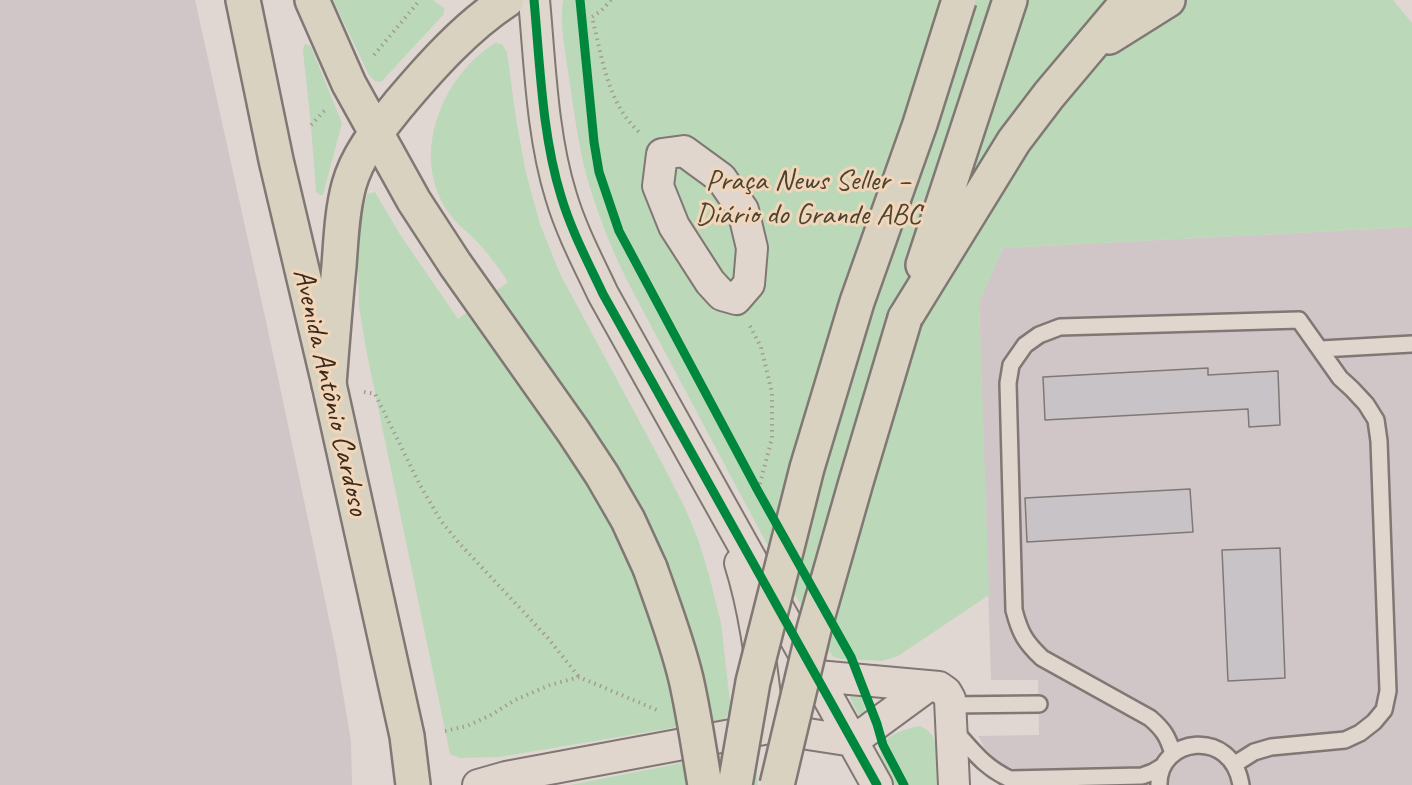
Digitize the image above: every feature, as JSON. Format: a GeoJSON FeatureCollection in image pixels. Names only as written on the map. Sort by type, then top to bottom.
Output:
{"type":"FeatureCollection","features":[{"type":"Feature","properties":{"kind":"main road","name":"Avenida Antônio Cardoso"},"geometry":{"type":"LineString","coordinates":[[243,0],[276,160],[329,384],[407,736],[413,785]]}},
{"type":"Feature","properties":{"kind":"main road"},"geometry":{"type":"LineString","coordinates":[[312,0],[349,84],[414,201],[455,264],[573,431],[628,520],[650,568],[675,640],[686,680],[705,785]]}},
{"type":"Feature","properties":{"kind":"main road"},"geometry":{"type":"LineString","coordinates":[[735,785],[753,682],[807,468],[857,302],[920,124],[959,0]]}},
{"type":"Feature","properties":{"kind":"main road"},"geometry":{"type":"LineString","coordinates":[[779,785],[814,629],[856,482],[905,318],[1010,0]]}},
{"type":"Feature","properties":{"kind":"main road"},"geometry":{"type":"LineString","coordinates":[[905,318],[1014,141],[1128,0]]}},
{"type":"Feature","properties":{"kind":"main road"},"geometry":{"type":"LineString","coordinates":[[1085,52],[1168,0]]}},
{"type":"Feature","properties":{"kind":"main road"},"geometry":{"type":"LineString","coordinates":[[329,384],[345,206],[349,184],[359,157],[376,132],[414,87],[494,5]]}},
{"type":"Feature","properties":{"kind":"street"},"geometry":{"type":"LineString","coordinates":[[534,0],[552,159],[569,218],[603,294],[877,785]]}},
{"type":"Feature","properties":{"kind":"street"},"geometry":{"type":"LineString","coordinates":[[722,508],[746,581],[757,628],[769,728]]}},
{"type":"Feature","properties":{"kind":"street"},"geometry":{"type":"LineString","coordinates":[[817,676],[943,706]]}},
{"type":"Feature","properties":{"kind":"street"},"geometry":{"type":"LineString","coordinates":[[478,785],[518,775],[769,728],[853,741],[943,706]]}},
{"type":"Feature","properties":{"kind":"street"},"geometry":{"type":"LineString","coordinates":[[943,706],[954,785]]}},
{"type":"Feature","properties":{"kind":"lane"},"geometry":{"type":"LineString","coordinates":[[1173,754],[1168,738],[1161,727],[1150,718],[1041,658],[1029,646],[1019,629],[1014,610],[1009,476],[1008,383],[1011,365],[1025,345],[1039,335],[1060,327],[1299,320],[1340,378],[1366,404],[1376,420],[1379,441],[1388,691],[1384,710],[1374,722],[1346,740],[1271,747],[1254,752],[1235,764]]}},
{"type":"Feature","properties":{"kind":"lane"},"geometry":{"type":"LineString","coordinates":[[1321,349],[1412,344]]}},
{"type":"Feature","properties":{"kind":"lane"},"geometry":{"type":"LineString","coordinates":[[943,706],[1039,704]]}},
{"type":"Feature","properties":{"kind":"lane"},"geometry":{"type":"LineString","coordinates":[[943,706],[984,764],[1010,780],[1142,776],[1163,766],[1173,754],[1196,745],[1209,746],[1230,758],[1238,771],[1241,785]]}},
{"type":"Feature","properties":{"kind":"lane"},"geometry":{"type":"LineString","coordinates":[[769,728],[779,785]]}},
{"type":"Feature","properties":{"kind":"lane"},"geometry":{"type":"LineString","coordinates":[[1159,785],[1163,766]]}},
{"type":"Feature","properties":{"kind":"path"},"geometry":{"type":"LineString","coordinates":[[592,16],[611,0]]}},
{"type":"Feature","properties":{"kind":"path"},"geometry":{"type":"LineString","coordinates":[[329,384],[375,394],[441,522],[547,637],[579,677],[664,712]]}},
{"type":"Feature","properties":{"kind":"path"},"geometry":{"type":"LineString","coordinates":[[753,480],[764,501]]}},
{"type":"Feature","properties":{"kind":"path"},"geometry":{"type":"LineString","coordinates":[[445,731],[467,726],[515,700],[550,685],[579,677]]}},
{"type":"Feature","properties":{"kind":"shaded area"},"geometry":{"type":"Polygon","coordinates":[[[0,0],[195,0],[336,652],[351,741],[352,785],[0,785],[0,0]]]}},
{"type":"Feature","properties":{"kind":"shaded area"},"geometry":{"type":"Polygon","coordinates":[[[1412,227],[1412,785],[1111,785],[1111,767],[1023,771],[1008,767],[995,759],[978,736],[1039,735],[1038,680],[991,680],[979,302],[1003,248],[1412,227]]]}},
{"type":"Feature","properties":{"kind":"green space"},"geometry":{"type":"Polygon","coordinates":[[[333,0],[433,0],[444,8],[444,14],[381,82],[375,81],[369,75],[333,0]]]}},
{"type":"Feature","properties":{"kind":"green space","name":"Praça News Seller – Diário do Grande ABC"},"geometry":{"type":"Polygon","coordinates":[[[563,0],[1393,0],[1412,23],[1412,227],[1003,248],[979,303],[989,595],[898,656],[882,661],[841,659],[834,657],[829,651],[787,582],[632,290],[612,247],[586,174],[581,150],[563,39],[563,0]]]}},
{"type":"Feature","properties":{"kind":"green space"},"geometry":{"type":"Polygon","coordinates":[[[495,43],[502,44],[507,52],[526,173],[540,224],[560,274],[663,465],[698,539],[721,623],[731,711],[724,719],[719,720],[499,757],[460,758],[450,754],[367,354],[359,307],[359,232],[367,194],[375,192],[401,236],[458,319],[508,282],[485,250],[449,213],[437,191],[432,168],[432,144],[437,120],[446,97],[459,76],[495,43]]]}},
{"type":"Feature","properties":{"kind":"green space"},"geometry":{"type":"Polygon","coordinates":[[[304,45],[311,47],[342,123],[323,195],[316,192],[303,51],[304,45]]]}},
{"type":"Feature","properties":{"kind":"green space"},"geometry":{"type":"Polygon","coordinates":[[[850,693],[861,694],[865,713],[858,714],[850,693]]]}},
{"type":"Feature","properties":{"kind":"green space"},"geometry":{"type":"Polygon","coordinates":[[[919,726],[932,735],[935,742],[938,759],[937,785],[895,785],[882,759],[882,745],[892,735],[919,726]]]}},
{"type":"Feature","properties":{"kind":"green space"},"geometry":{"type":"Polygon","coordinates":[[[743,751],[755,759],[758,785],[570,785],[743,751]]]}},
{"type":"Feature","properties":{"kind":"building"},"geometry":{"type":"Polygon","coordinates":[[[1208,368],[1208,375],[1278,371],[1280,425],[1249,427],[1248,409],[1045,420],[1043,377],[1208,368]]]}},
{"type":"Feature","properties":{"kind":"building"},"geometry":{"type":"Polygon","coordinates":[[[1190,489],[1193,532],[1027,542],[1025,498],[1190,489]]]}},
{"type":"Feature","properties":{"kind":"building"},"geometry":{"type":"Polygon","coordinates":[[[1280,548],[1285,678],[1228,681],[1222,550],[1280,548]]]}},
{"type":"Feature","properties":{"kind":"cycle path"},"geometry":{"type":"LineString","coordinates":[[534,0],[550,149],[561,196],[575,234],[603,294],[877,785]]}},
{"type":"Feature","properties":{"kind":"cycle path"},"geometry":{"type":"LineString","coordinates":[[580,0],[599,172],[619,231],[758,491],[851,657],[883,745],[904,785]]}}]}
